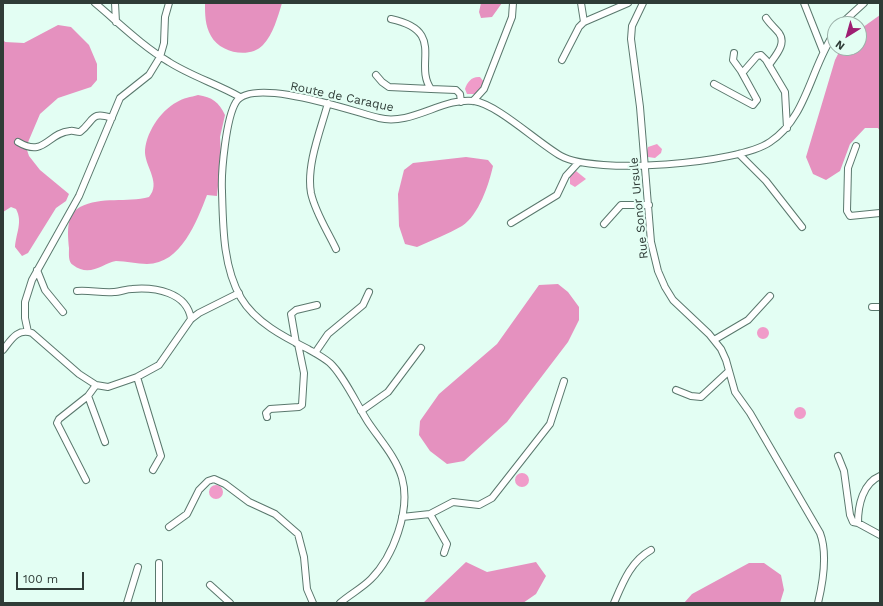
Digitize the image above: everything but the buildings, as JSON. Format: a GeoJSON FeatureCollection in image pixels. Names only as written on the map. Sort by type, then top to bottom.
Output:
{"type":"FeatureCollection","features":[{"type":"Feature","properties":{"kind":"street"},"geometry":{"type":"LineString","coordinates":[[95,3],[160,57],[177,67],[222,87],[240,97],[230,116],[222,182],[223,218],[229,271],[239,293],[248,307],[268,325],[297,344],[327,360],[335,368],[361,411],[394,460],[402,477],[404,489],[402,517],[396,539],[379,569],[368,582],[340,603]]}},
{"type":"Feature","properties":{"kind":"street"},"geometry":{"type":"LineString","coordinates":[[115,3],[116,22]]}},
{"type":"Feature","properties":{"kind":"street"},"geometry":{"type":"LineString","coordinates":[[28,332],[25,318],[26,298],[37,270],[79,196],[120,98],[149,75],[160,57],[164,40],[165,17],[169,3]]}},
{"type":"Feature","properties":{"kind":"street"},"geometry":{"type":"LineString","coordinates":[[473,101],[484,89],[512,17],[513,3]]}},
{"type":"Feature","properties":{"kind":"street"},"geometry":{"type":"LineString","coordinates":[[581,3],[584,22]]}},
{"type":"Feature","properties":{"kind":"street"},"geometry":{"type":"LineString","coordinates":[[562,60],[579,27],[584,22],[628,3]]}},
{"type":"Feature","properties":{"kind":"street","name":"Rue Sonor Ursule"},"geometry":{"type":"LineString","coordinates":[[643,3],[634,20],[631,38],[640,107],[652,248],[661,280],[673,300],[714,340],[724,355],[735,392],[750,413],[820,533],[824,552],[821,589],[818,603]]}},
{"type":"Feature","properties":{"kind":"street"},"geometry":{"type":"LineString","coordinates":[[804,3],[823,50]]}},
{"type":"Feature","properties":{"kind":"street"},"geometry":{"type":"LineString","coordinates":[[850,16],[864,3]]}},
{"type":"Feature","properties":{"kind":"street"},"geometry":{"type":"LineString","coordinates":[[766,18],[779,32],[782,40],[779,51],[769,65]]}},
{"type":"Feature","properties":{"kind":"street"},"geometry":{"type":"LineString","coordinates":[[391,19],[406,23],[418,32],[424,40],[427,82],[431,89]]}},
{"type":"Feature","properties":{"kind":"street","name":"Route de Caraque"},"geometry":{"type":"LineString","coordinates":[[240,97],[250,94],[266,93],[328,103],[390,120],[409,117],[461,102],[473,101],[500,112],[558,154],[578,163],[645,167],[700,161],[739,154],[762,147],[771,142],[787,128],[801,102],[827,44]]}},
{"type":"Feature","properties":{"kind":"street"},"geometry":{"type":"LineString","coordinates":[[714,84],[753,106],[757,100],[733,60],[734,53]]}},
{"type":"Feature","properties":{"kind":"street"},"geometry":{"type":"LineString","coordinates":[[741,72],[761,55],[769,65],[785,92],[787,128]]}},
{"type":"Feature","properties":{"kind":"street"},"geometry":{"type":"LineString","coordinates":[[376,75],[389,87],[456,90],[460,94],[461,102]]}},
{"type":"Feature","properties":{"kind":"street"},"geometry":{"type":"LineString","coordinates":[[328,103],[316,141],[310,186],[313,200],[336,249]]}},
{"type":"Feature","properties":{"kind":"street"},"geometry":{"type":"LineString","coordinates":[[18,142],[29,147],[36,148],[70,130],[80,132],[96,115],[100,114],[112,118]]}},
{"type":"Feature","properties":{"kind":"street"},"geometry":{"type":"LineString","coordinates":[[856,146],[848,168],[847,211],[850,216],[880,213]]}},
{"type":"Feature","properties":{"kind":"street"},"geometry":{"type":"LineString","coordinates":[[739,154],[766,181],[802,227]]}},
{"type":"Feature","properties":{"kind":"street"},"geometry":{"type":"LineString","coordinates":[[511,223],[557,195],[566,176],[578,163]]}},
{"type":"Feature","properties":{"kind":"street"},"geometry":{"type":"LineString","coordinates":[[604,224],[621,205],[649,206]]}},
{"type":"Feature","properties":{"kind":"street"},"geometry":{"type":"LineString","coordinates":[[37,270],[45,290],[63,312]]}},
{"type":"Feature","properties":{"kind":"street"},"geometry":{"type":"LineString","coordinates":[[77,291],[89,290],[115,292],[141,288],[158,291],[180,298],[189,309],[191,319]]}},
{"type":"Feature","properties":{"kind":"street"},"geometry":{"type":"LineString","coordinates":[[315,353],[328,334],[362,305],[369,292]]}},
{"type":"Feature","properties":{"kind":"street"},"geometry":{"type":"LineString","coordinates":[[3,350],[19,332],[28,332],[34,335],[69,366],[96,385],[108,387],[137,377],[159,365],[191,319],[199,313],[239,293]]}},
{"type":"Feature","properties":{"kind":"street"},"geometry":{"type":"LineString","coordinates":[[714,340],[748,320],[770,296]]}},
{"type":"Feature","properties":{"kind":"street"},"geometry":{"type":"LineString","coordinates":[[267,417],[266,413],[270,409],[299,407],[302,405],[304,373],[297,344],[292,312],[316,305]]}},
{"type":"Feature","properties":{"kind":"street"},"geometry":{"type":"LineString","coordinates":[[872,307],[880,307]]}},
{"type":"Feature","properties":{"kind":"street"},"geometry":{"type":"LineString","coordinates":[[361,411],[388,392],[421,348]]}},
{"type":"Feature","properties":{"kind":"street"},"geometry":{"type":"LineString","coordinates":[[676,390],[691,396],[701,397],[729,371]]}},
{"type":"Feature","properties":{"kind":"street"},"geometry":{"type":"LineString","coordinates":[[137,377],[161,456],[153,470]]}},
{"type":"Feature","properties":{"kind":"street"},"geometry":{"type":"LineString","coordinates":[[402,517],[430,514],[453,502],[479,505],[492,498],[550,424],[564,381]]}},
{"type":"Feature","properties":{"kind":"street"},"geometry":{"type":"LineString","coordinates":[[86,480],[57,423],[59,419],[88,396],[96,385]]}},
{"type":"Feature","properties":{"kind":"street"},"geometry":{"type":"LineString","coordinates":[[88,396],[105,442]]}},
{"type":"Feature","properties":{"kind":"street"},"geometry":{"type":"LineString","coordinates":[[838,456],[844,471],[850,515],[854,522],[880,535]]}},
{"type":"Feature","properties":{"kind":"street"},"geometry":{"type":"LineString","coordinates":[[858,523],[864,490],[874,479],[880,476]]}},
{"type":"Feature","properties":{"kind":"street"},"geometry":{"type":"LineString","coordinates":[[169,527],[187,514],[199,490],[208,481],[214,479],[225,484],[249,502],[276,514],[298,534],[304,557],[307,589],[313,603]]}},
{"type":"Feature","properties":{"kind":"street"},"geometry":{"type":"LineString","coordinates":[[430,514],[447,544],[444,553]]}},
{"type":"Feature","properties":{"kind":"street"},"geometry":{"type":"LineString","coordinates":[[614,603],[632,566],[642,555],[651,550]]}},
{"type":"Feature","properties":{"kind":"street"},"geometry":{"type":"LineString","coordinates":[[159,563],[159,603]]}},
{"type":"Feature","properties":{"kind":"street"},"geometry":{"type":"LineString","coordinates":[[127,603],[138,568]]}},
{"type":"Feature","properties":{"kind":"street"},"geometry":{"type":"LineString","coordinates":[[210,585],[230,603]]}},
{"type":"Feature","properties":{"kind":"shaded area"},"geometry":{"type":"Polygon","coordinates":[[[205,3],[282,3],[275,25],[267,41],[251,52],[243,53],[228,50],[215,42],[206,24],[205,3]]]}},
{"type":"Feature","properties":{"kind":"shaded area"},"geometry":{"type":"Polygon","coordinates":[[[481,3],[502,3],[492,17],[481,18],[479,12],[481,3]]]}},
{"type":"Feature","properties":{"kind":"shaded area"},"geometry":{"type":"Polygon","coordinates":[[[880,15],[880,131],[878,128],[865,128],[850,144],[840,171],[826,180],[813,174],[806,157],[835,60],[837,56],[867,56],[867,24],[880,15]]]}},
{"type":"Feature","properties":{"kind":"shaded area"},"geometry":{"type":"Polygon","coordinates":[[[58,25],[71,27],[89,45],[97,64],[97,80],[91,87],[58,98],[40,114],[26,147],[29,156],[40,170],[69,194],[66,201],[56,208],[28,253],[22,256],[15,247],[19,223],[16,209],[11,207],[3,212],[3,39],[5,42],[24,43],[58,25]]]}},
{"type":"Feature","properties":{"kind":"shaded area"},"geometry":{"type":"Polygon","coordinates":[[[475,77],[480,77],[484,82],[483,87],[477,94],[467,94],[465,89],[467,84],[475,77]]]}},
{"type":"Feature","properties":{"kind":"shaded area"},"geometry":{"type":"Polygon","coordinates":[[[198,95],[207,97],[218,103],[225,115],[220,137],[221,156],[217,196],[207,195],[193,228],[186,239],[169,257],[159,262],[147,264],[116,261],[91,270],[79,269],[71,264],[69,258],[68,226],[75,211],[80,207],[97,202],[132,200],[149,197],[154,186],[145,153],[151,131],[159,117],[171,106],[182,100],[198,95]]]}},
{"type":"Feature","properties":{"kind":"shaded area"},"geometry":{"type":"Polygon","coordinates":[[[657,144],[662,149],[661,153],[655,158],[648,157],[646,155],[648,147],[657,144]]]}},
{"type":"Feature","properties":{"kind":"shaded area"},"geometry":{"type":"Polygon","coordinates":[[[466,157],[488,160],[493,166],[486,190],[473,215],[462,226],[417,247],[405,244],[399,226],[398,194],[404,170],[413,163],[466,157]]]}},
{"type":"Feature","properties":{"kind":"shaded area"},"geometry":{"type":"Polygon","coordinates":[[[576,171],[586,179],[575,187],[570,184],[570,176],[576,171]]]}},
{"type":"Feature","properties":{"kind":"shaded area"},"geometry":{"type":"Polygon","coordinates":[[[558,284],[568,292],[579,307],[579,320],[568,342],[507,422],[464,461],[447,464],[430,451],[419,435],[420,421],[439,394],[497,344],[539,285],[558,284]]]}},
{"type":"Feature","properties":{"kind":"shaded area"},"geometry":{"type":"Polygon","coordinates":[[[761,327],[765,327],[769,333],[765,339],[761,339],[757,335],[757,331],[761,327]]]}},
{"type":"Feature","properties":{"kind":"shaded area"},"geometry":{"type":"Polygon","coordinates":[[[798,407],[802,407],[806,413],[802,419],[798,419],[794,415],[794,411],[798,407]]]}},
{"type":"Feature","properties":{"kind":"shaded area"},"geometry":{"type":"Polygon","coordinates":[[[522,473],[527,475],[529,480],[527,485],[522,487],[517,485],[515,480],[517,475],[522,473]]]}},
{"type":"Feature","properties":{"kind":"shaded area"},"geometry":{"type":"Polygon","coordinates":[[[216,485],[221,487],[223,492],[221,497],[216,499],[211,497],[209,492],[211,487],[216,485]]]}},
{"type":"Feature","properties":{"kind":"shaded area"},"geometry":{"type":"Polygon","coordinates":[[[466,562],[487,572],[536,562],[546,576],[536,594],[523,603],[423,603],[466,562]]]}},
{"type":"Feature","properties":{"kind":"shaded area"},"geometry":{"type":"Polygon","coordinates":[[[749,563],[764,563],[781,575],[784,590],[780,603],[684,603],[692,594],[749,563]]]}}]}
